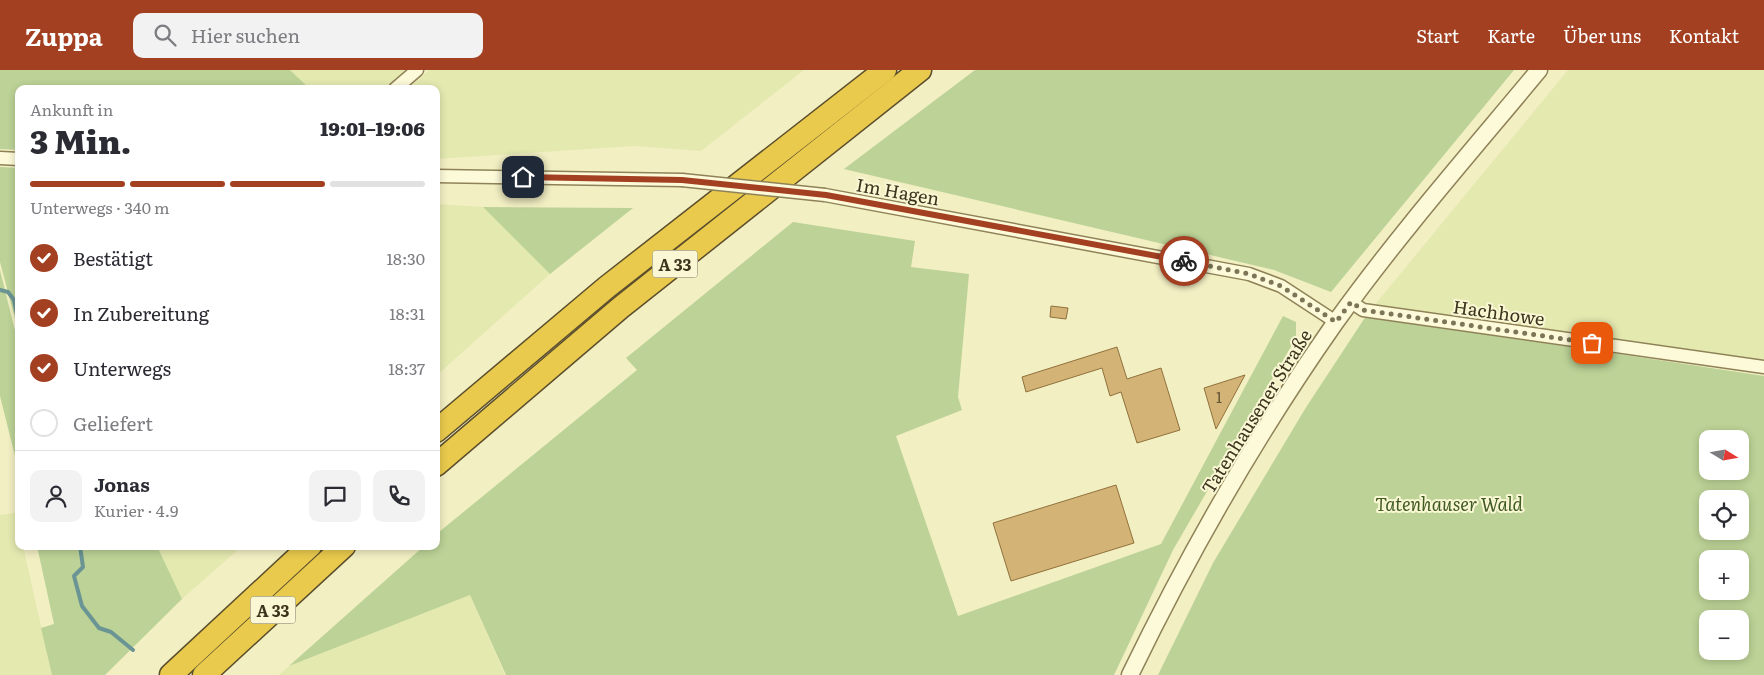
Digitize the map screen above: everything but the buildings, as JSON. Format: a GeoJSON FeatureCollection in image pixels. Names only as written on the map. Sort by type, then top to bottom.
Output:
{"type":"FeatureCollection","features":[{"type":"Feature","properties":{"kind":"highway","name":"A 33"},"geometry":{"type":"LineString","coordinates":[[440,429],[607,287],[885,70]]}},
{"type":"Feature","properties":{"kind":"highway","name":"A 33"},"geometry":{"type":"LineString","coordinates":[[440,461],[620,308],[920,70]]}},
{"type":"Feature","properties":{"kind":"highway","name":"A 33"},"geometry":{"type":"LineString","coordinates":[[171,675],[306,550]]}},
{"type":"Feature","properties":{"kind":"highway","name":"A 33"},"geometry":{"type":"LineString","coordinates":[[204,675],[340,550]]}},
{"type":"Feature","properties":{"kind":"street"},"geometry":{"type":"LineString","coordinates":[[400,85],[417,70]]}},
{"type":"Feature","properties":{"kind":"street","name":"Tatenhausener Straße"},"geometry":{"type":"LineString","coordinates":[[1130,675],[1191,554],[1283,399],[1336,322],[1409,227],[1539,70]]}},
{"type":"Feature","properties":{"kind":"street"},"geometry":{"type":"LineString","coordinates":[[0,158],[15,159]]}},
{"type":"Feature","properties":{"kind":"street","name":"Im Hagen"},"geometry":{"type":"LineString","coordinates":[[440,176],[682,180],[826,195],[1249,274],[1281,286],[1336,322]]}},
{"type":"Feature","properties":{"kind":"street","name":"Hachhowe"},"geometry":{"type":"LineString","coordinates":[[1351,302],[1363,310],[1764,367]]}},
{"type":"Feature","properties":{"kind":"green space"},"geometry":{"type":"Polygon","coordinates":[[[0,70],[290,70],[306,85],[15,85],[15,150],[0,149],[0,70]]]}},
{"type":"Feature","properties":{"kind":"green space"},"geometry":{"type":"Polygon","coordinates":[[[290,70],[407,70],[390,85],[306,85],[290,70]]]}},
{"type":"Feature","properties":{"kind":"green space"},"geometry":{"type":"Polygon","coordinates":[[[429,70],[804,70],[701,151],[634,146],[440,159],[440,85],[412,85],[429,70]]]}},
{"type":"Feature","properties":{"kind":"green space"},"geometry":{"type":"Polygon","coordinates":[[[975,70],[1514,70],[1331,292],[1274,270],[844,169],[975,70]]]}},
{"type":"Feature","properties":{"kind":"green space"},"geometry":{"type":"Polygon","coordinates":[[[1568,70],[1764,70],[1764,360],[1373,307],[1568,70]]]}},
{"type":"Feature","properties":{"kind":"green space"},"geometry":{"type":"Polygon","coordinates":[[[0,167],[15,168],[15,319],[0,262],[0,167]]]}},
{"type":"Feature","properties":{"kind":"green space"},"geometry":{"type":"Polygon","coordinates":[[[440,204],[483,207],[550,274],[440,372],[440,204]]]}},
{"type":"Feature","properties":{"kind":"green space"},"geometry":{"type":"Polygon","coordinates":[[[483,207],[633,208],[550,274],[483,207]]]}},
{"type":"Feature","properties":{"kind":"green space"},"geometry":{"type":"Polygon","coordinates":[[[793,222],[915,241],[911,267],[969,274],[958,397],[962,410],[896,436],[958,616],[1161,544],[1283,316],[1296,322],[1296,338],[1173,550],[1114,675],[506,675],[470,595],[289,666],[420,550],[440,550],[440,531],[637,370],[626,358],[793,222]]]}},
{"type":"Feature","properties":{"kind":"green space"},"geometry":{"type":"Polygon","coordinates":[[[0,270],[15,331],[15,456],[0,396],[0,270]]]}},
{"type":"Feature","properties":{"kind":"green space","name":"Tatenhauser Wald"},"geometry":{"type":"Polygon","coordinates":[[[1366,316],[1764,376],[1764,675],[1158,675],[1213,563],[1305,409],[1366,316]]]}},
{"type":"Feature","properties":{"kind":"green space"},"geometry":{"type":"Polygon","coordinates":[[[15,513],[15,550],[24,550],[52,675],[0,675],[0,515],[15,513]]]}},
{"type":"Feature","properties":{"kind":"green space"},"geometry":{"type":"Polygon","coordinates":[[[38,550],[159,550],[182,599],[105,675],[52,675],[41,628],[54,624],[38,550]]]}},
{"type":"Feature","properties":{"kind":"green space"},"geometry":{"type":"Polygon","coordinates":[[[159,550],[237,550],[182,599],[159,550]]]}},
{"type":"Feature","properties":{"kind":"green space"},"geometry":{"type":"Polygon","coordinates":[[[470,595],[505,675],[279,675],[289,666],[470,595]]]}},
{"type":"Feature","properties":{"kind":"waterway"},"geometry":{"type":"LineString","coordinates":[[0,290],[8,292],[15,305]]}},
{"type":"Feature","properties":{"kind":"waterway"},"geometry":{"type":"LineString","coordinates":[[81,550],[83,567],[74,576],[82,606],[99,628],[111,632],[133,650]]}},
{"type":"Feature","properties":{"kind":"way so far"},"geometry":{"type":"LineString","coordinates":[[1184,261],[1249,274],[1281,286],[1336,322],[1351,302],[1363,310],[1592,343]]}},
{"type":"Feature","properties":{"kind":"route"},"geometry":{"type":"LineString","coordinates":[[523,177],[682,180],[826,195],[1184,261]]}}]}
